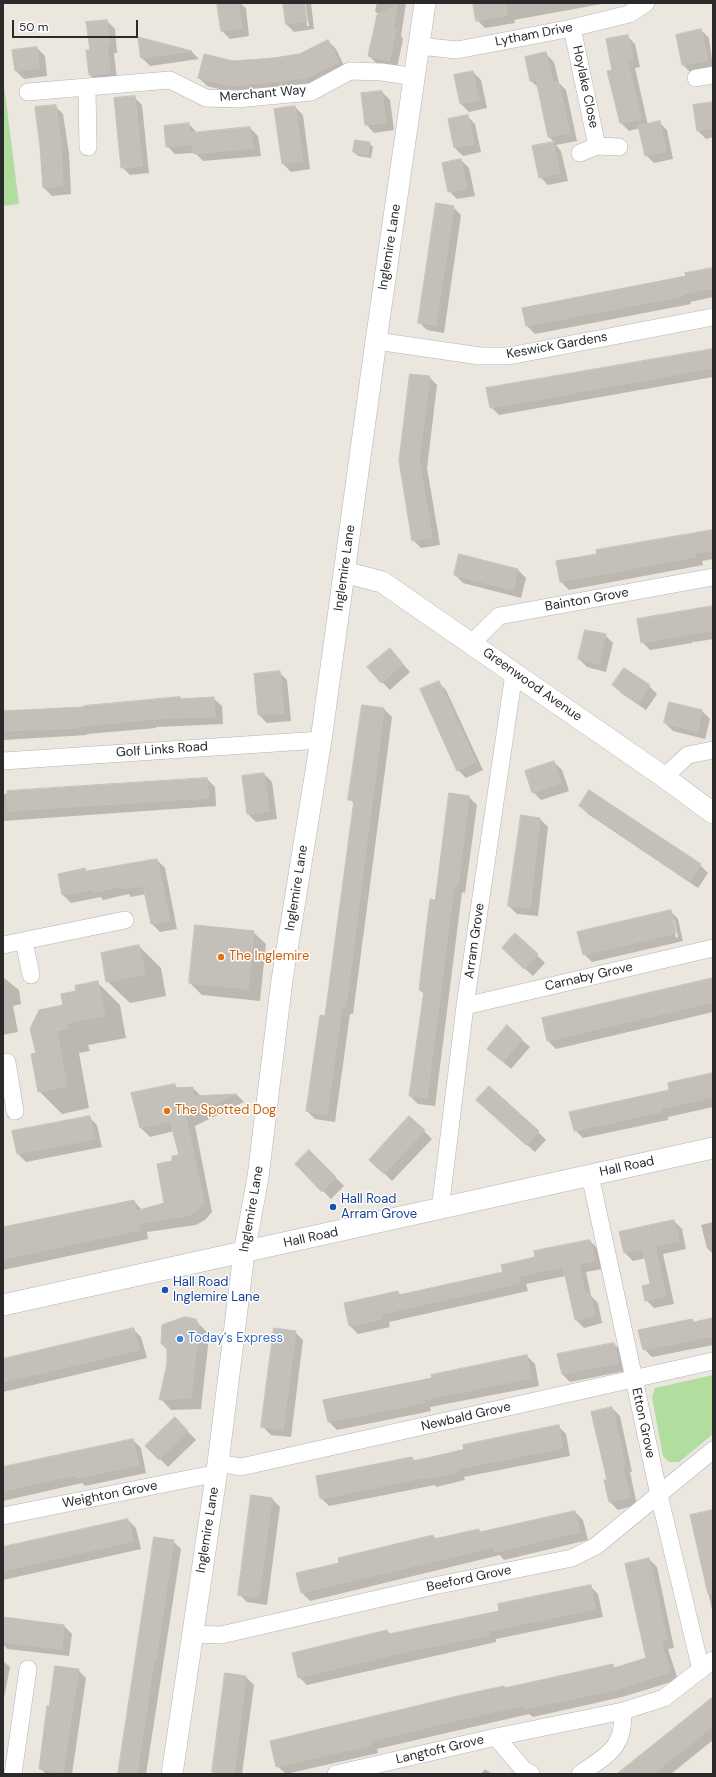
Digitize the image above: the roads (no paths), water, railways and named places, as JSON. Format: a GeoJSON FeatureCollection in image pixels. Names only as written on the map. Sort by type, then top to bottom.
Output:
{"type":"FeatureCollection","features":[{"type":"Feature","properties":{"kind":"street","name":"Inglemire Lane"},"geometry":{"type":"LineString","coordinates":[[172,1774],[217,1469],[244,1253],[258,1177],[282,980],[321,740],[376,341],[425,3]]}},
{"type":"Feature","properties":{"kind":"street","name":"Lytham Drive"},"geometry":{"type":"LineString","coordinates":[[419,46],[457,50],[572,28],[629,14],[646,3]]}},
{"type":"Feature","properties":{"kind":"street","name":"Hoylake Close"},"geometry":{"type":"LineString","coordinates":[[572,28],[597,146]]}},
{"type":"Feature","properties":{"kind":"street","name":"Merchant Way"},"geometry":{"type":"LineString","coordinates":[[28,92],[170,80],[206,98],[237,99],[310,92],[350,71],[382,72],[415,77]]}},
{"type":"Feature","properties":{"kind":"street"},"geometry":{"type":"LineString","coordinates":[[696,78],[713,75]]}},
{"type":"Feature","properties":{"kind":"street"},"geometry":{"type":"LineString","coordinates":[[87,87],[88,147]]}},
{"type":"Feature","properties":{"kind":"street","name":"Hoylake Close"},"geometry":{"type":"LineString","coordinates":[[580,153],[597,146],[619,147]]}},
{"type":"Feature","properties":{"kind":"street","name":"Keswick Gardens"},"geometry":{"type":"LineString","coordinates":[[376,341],[480,356],[509,356],[713,317]]}},
{"type":"Feature","properties":{"kind":"street","name":"Greenwood Avenue"},"geometry":{"type":"LineString","coordinates":[[344,572],[382,582],[472,643],[713,813]]}},
{"type":"Feature","properties":{"kind":"street","name":"Bainton Grove"},"geometry":{"type":"LineString","coordinates":[[472,643],[499,616],[713,578]]}},
{"type":"Feature","properties":{"kind":"street","name":"Arram Grove"},"geometry":{"type":"LineString","coordinates":[[440,1210],[465,1006],[514,673]]}},
{"type":"Feature","properties":{"kind":"street","name":"Golf Links Road"},"geometry":{"type":"LineString","coordinates":[[3,761],[321,740]]}},
{"type":"Feature","properties":{"kind":"street"},"geometry":{"type":"LineString","coordinates":[[664,777],[688,755],[713,750]]}},
{"type":"Feature","properties":{"kind":"street"},"geometry":{"type":"LineString","coordinates":[[3,945],[125,920]]}},
{"type":"Feature","properties":{"kind":"street"},"geometry":{"type":"LineString","coordinates":[[24,941],[31,975]]}},
{"type":"Feature","properties":{"kind":"street","name":"Carnaby Grove"},"geometry":{"type":"LineString","coordinates":[[465,1006],[713,948]]}},
{"type":"Feature","properties":{"kind":"street"},"geometry":{"type":"LineString","coordinates":[[7,1062],[6,1089],[15,1111]]}},
{"type":"Feature","properties":{"kind":"street","name":"Hall Road"},"geometry":{"type":"LineString","coordinates":[[3,1305],[440,1210],[713,1148]]}},
{"type":"Feature","properties":{"kind":"street","name":"Etton Grove"},"geometry":{"type":"LineString","coordinates":[[590,1175],[659,1495],[707,1665]]}},
{"type":"Feature","properties":{"kind":"street","name":"Newbald Grove"},"geometry":{"type":"LineString","coordinates":[[217,1469],[241,1467],[634,1380],[713,1361]]}},
{"type":"Feature","properties":{"kind":"street","name":"Beeford Grove"},"geometry":{"type":"LineString","coordinates":[[192,1634],[221,1635],[429,1587],[572,1558],[596,1546],[713,1450]]}},
{"type":"Feature","properties":{"kind":"street","name":"Weighton Grove"},"geometry":{"type":"LineString","coordinates":[[3,1516],[203,1476],[217,1469]]}},
{"type":"Feature","properties":{"kind":"street","name":"Langtoft Grove"},"geometry":{"type":"LineString","coordinates":[[336,1774],[496,1737],[623,1712],[664,1698],[707,1665]]}},
{"type":"Feature","properties":{"kind":"street"},"geometry":{"type":"LineString","coordinates":[[13,1774],[28,1670]]}},
{"type":"Feature","properties":{"kind":"street"},"geometry":{"type":"LineString","coordinates":[[580,1774],[617,1746],[623,1727],[623,1712]]}},
{"type":"Feature","properties":{"kind":"street","name":"Langtoft Grove"},"geometry":{"type":"LineString","coordinates":[[496,1737],[524,1770],[531,1774]]}},
{"type":"Feature","properties":{"kind":"place","name":"The Inglemire"},"geometry":{"type":"Point","coordinates":[221,957]}},
{"type":"Feature","properties":{"kind":"place","name":"The Spotted Dog"},"geometry":{"type":"Point","coordinates":[167,1111]}},
{"type":"Feature","properties":{"kind":"place","name":"Hall Road Arram Grove"},"geometry":{"type":"Point","coordinates":[333,1207]}},
{"type":"Feature","properties":{"kind":"place","name":"Hall Road Inglemire Lane"},"geometry":{"type":"Point","coordinates":[165,1290]}},
{"type":"Feature","properties":{"kind":"place","name":"Today's Express"},"geometry":{"type":"Point","coordinates":[180,1339]}}]}
